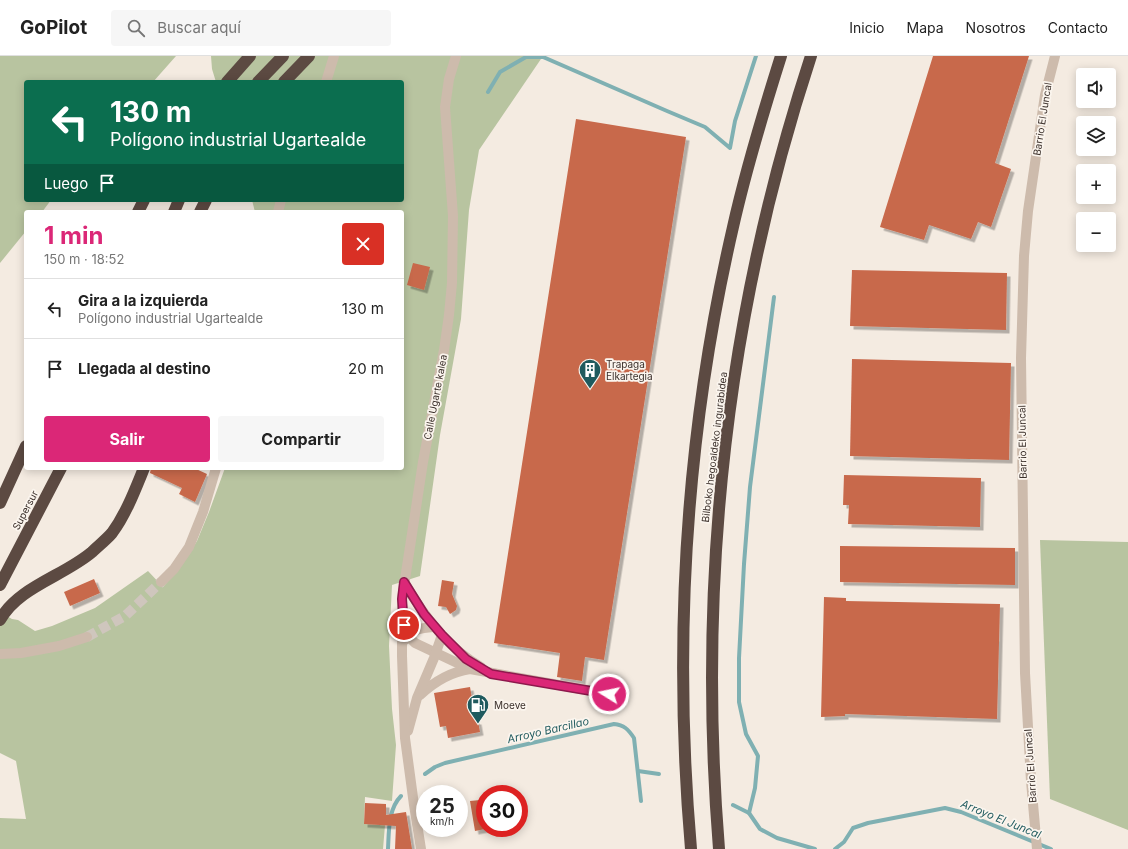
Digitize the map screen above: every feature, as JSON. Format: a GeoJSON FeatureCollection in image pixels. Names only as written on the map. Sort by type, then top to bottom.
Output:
{"type":"FeatureCollection","features":[{"type":"Feature","properties":{"kind":"highway"},"geometry":{"type":"LineString","coordinates":[[230,80],[250,56]]}},
{"type":"Feature","properties":{"kind":"highway"},"geometry":{"type":"LineString","coordinates":[[260,80],[282,56]]}},
{"type":"Feature","properties":{"kind":"highway"},"geometry":{"type":"LineString","coordinates":[[286,80],[309,56]]}},
{"type":"Feature","properties":{"kind":"highway","name":"Bilboko hegoaldeko ingurabidea"},"geometry":{"type":"LineString","coordinates":[[691,849],[685,746],[683,649],[688,528],[696,445],[709,350],[730,240],[751,156],[781,56]]}},
{"type":"Feature","properties":{"kind":"highway","name":"Bilboko hegoaldeko ingurabidea"},"geometry":{"type":"LineString","coordinates":[[719,849],[713,745],[712,650],[714,570],[724,448],[737,354],[755,259],[778,164],[810,56]]}},
{"type":"Feature","properties":{"kind":"highway"},"geometry":{"type":"LineString","coordinates":[[0,503],[24,450]]}},
{"type":"Feature","properties":{"kind":"highway","name":"Supersur"},"geometry":{"type":"LineString","coordinates":[[0,585],[60,470]]}},
{"type":"Feature","properties":{"kind":"highway"},"geometry":{"type":"LineString","coordinates":[[1,618],[17,599],[68,569],[91,553],[111,534],[131,500],[143,470]]}},
{"type":"Feature","properties":{"kind":"street"},"geometry":{"type":"LineString","coordinates":[[327,80],[334,56]]}},
{"type":"Feature","properties":{"kind":"street","name":"Calle Ugarte kalea"},"geometry":{"type":"LineString","coordinates":[[420,849],[406,738],[402,679],[402,599],[423,462],[449,315],[452,283],[454,216],[445,107],[449,79],[456,56]]}},
{"type":"Feature","properties":{"kind":"street","name":"Barrio El Juncal"},"geometry":{"type":"LineString","coordinates":[[1037,849],[1031,781],[1025,673],[1021,351],[1024,256],[1028,211],[1045,95],[1055,56]]}},
{"type":"Feature","properties":{"kind":"street"},"geometry":{"type":"LineString","coordinates":[[161,582],[174,569],[189,547],[203,512],[215,470]]}},
{"type":"Feature","properties":{"kind":"street"},"geometry":{"type":"LineString","coordinates":[[404,582],[420,609],[434,627],[466,659],[491,674]]}},
{"type":"Feature","properties":{"kind":"street"},"geometry":{"type":"LineString","coordinates":[[402,599],[404,625],[408,636],[415,643],[470,669],[491,674],[609,694]]}},
{"type":"Feature","properties":{"kind":"street"},"geometry":{"type":"LineString","coordinates":[[402,679],[405,668],[404,646],[406,638],[413,631],[434,627]]}},
{"type":"Feature","properties":{"kind":"street"},"geometry":{"type":"LineString","coordinates":[[406,738],[417,698],[442,635]]}},
{"type":"Feature","properties":{"kind":"street"},"geometry":{"type":"LineString","coordinates":[[0,654],[20,653],[59,646],[87,636]]}},
{"type":"Feature","properties":{"kind":"street"},"geometry":{"type":"LineString","coordinates":[[417,698],[439,680],[459,670],[470,669]]}},
{"type":"Feature","properties":{"kind":"green space"},"geometry":{"type":"Polygon","coordinates":[[[0,56],[176,56],[155,80],[24,80],[24,202],[50,202],[44,210],[24,210],[24,233],[0,263],[0,56]]]}},
{"type":"Feature","properties":{"kind":"green space"},"geometry":{"type":"Polygon","coordinates":[[[211,56],[543,56],[479,150],[469,210],[461,319],[440,435],[420,576],[392,585],[389,646],[392,709],[396,745],[392,801],[365,797],[364,824],[385,825],[383,849],[0,849],[0,818],[26,819],[16,761],[0,753],[0,612],[12,619],[18,620],[35,631],[52,626],[95,608],[148,571],[163,587],[181,566],[197,541],[224,470],[404,470],[404,210],[254,210],[252,202],[404,202],[404,80],[215,80],[212,69],[211,56]]]}},
{"type":"Feature","properties":{"kind":"green space"},"geometry":{"type":"Polygon","coordinates":[[[1040,540],[1128,542],[1128,830],[1050,799],[1040,540]]]}},
{"type":"Feature","properties":{"kind":"building"},"geometry":{"type":"Polygon","coordinates":[[[933,56],[1029,56],[995,163],[1011,169],[991,227],[978,222],[971,239],[929,225],[924,240],[880,227],[933,56]]]}},
{"type":"Feature","properties":{"kind":"building","name":"Trapaga Elkartegia"},"geometry":{"type":"Polygon","coordinates":[[[576,119],[686,137],[604,660],[585,657],[582,681],[557,677],[560,653],[494,643],[576,119]]]}},
{"type":"Feature","properties":{"kind":"building"},"geometry":{"type":"Polygon","coordinates":[[[413,263],[430,267],[424,290],[407,285],[413,263]]]}},
{"type":"Feature","properties":{"kind":"building"},"geometry":{"type":"Polygon","coordinates":[[[852,270],[1007,273],[1006,330],[850,326],[852,270]]]}},
{"type":"Feature","properties":{"kind":"building"},"geometry":{"type":"Polygon","coordinates":[[[852,359],[1011,363],[1009,460],[850,456],[852,359]]]}},
{"type":"Feature","properties":{"kind":"building"},"geometry":{"type":"Polygon","coordinates":[[[151,470],[198,470],[207,474],[195,502],[179,494],[182,488],[150,473],[151,470]]]}},
{"type":"Feature","properties":{"kind":"building"},"geometry":{"type":"Polygon","coordinates":[[[844,475],[981,478],[980,527],[848,524],[849,505],[843,505],[844,475]]]}},
{"type":"Feature","properties":{"kind":"building"},"geometry":{"type":"Polygon","coordinates":[[[840,546],[1015,548],[1015,585],[840,582],[840,546]]]}},
{"type":"Feature","properties":{"kind":"building"},"geometry":{"type":"Polygon","coordinates":[[[94,579],[100,593],[70,606],[64,592],[94,579]]]}},
{"type":"Feature","properties":{"kind":"building"},"geometry":{"type":"Polygon","coordinates":[[[442,580],[454,582],[452,594],[457,606],[456,610],[450,614],[446,607],[438,606],[442,580]]]}},
{"type":"Feature","properties":{"kind":"building"},"geometry":{"type":"Polygon","coordinates":[[[824,597],[846,598],[846,601],[1000,604],[997,719],[845,714],[845,716],[821,717],[824,597]]]}},
{"type":"Feature","properties":{"kind":"building"},"geometry":{"type":"Polygon","coordinates":[[[470,687],[476,721],[478,721],[480,732],[448,738],[446,726],[440,727],[434,693],[470,687]]]}},
{"type":"Feature","properties":{"kind":"building"},"geometry":{"type":"Polygon","coordinates":[[[476,800],[475,831],[470,801],[476,800]]]}},
{"type":"Feature","properties":{"kind":"building"},"geometry":{"type":"Polygon","coordinates":[[[365,803],[386,804],[386,815],[406,812],[412,849],[395,849],[396,826],[364,824],[365,803]]]}},
{"type":"Feature","properties":{"kind":"waterway"},"geometry":{"type":"LineString","coordinates":[[488,92],[500,72],[526,57],[543,57],[705,127],[730,148],[735,121],[756,56]]}},
{"type":"Feature","properties":{"kind":"waterway"},"geometry":{"type":"LineString","coordinates":[[749,813],[755,788],[758,756],[746,734],[739,702],[739,658],[750,487],[774,297]]}},
{"type":"Feature","properties":{"kind":"waterway","name":"Arroyo Barcillao"},"geometry":{"type":"LineString","coordinates":[[425,774],[435,767],[445,763],[614,724],[626,728],[634,738],[641,801]]}},
{"type":"Feature","properties":{"kind":"waterway"},"geometry":{"type":"LineString","coordinates":[[638,771],[659,774]]}},
{"type":"Feature","properties":{"kind":"waterway","name":"Arroyo Barcillao"},"geometry":{"type":"LineString","coordinates":[[388,849],[391,814],[401,796]]}},
{"type":"Feature","properties":{"kind":"waterway","name":"Arroyo El Juncal"},"geometry":{"type":"LineString","coordinates":[[733,805],[749,813],[760,829],[777,838],[815,849]]}},
{"type":"Feature","properties":{"kind":"waterway","name":"Arroyo El Juncal"},"geometry":{"type":"LineString","coordinates":[[835,849],[844,842],[853,828],[868,823],[945,808],[961,812],[1051,849]]}},
{"type":"Feature","properties":{"kind":"tunnel"},"geometry":{"type":"LineString","coordinates":[[87,637],[125,616],[161,582]]}},
{"type":"Feature","properties":{"kind":"place","name":"Trapaga Elkartegia"},"geometry":{"type":"Point","coordinates":[590,390]}},
{"type":"Feature","properties":{"kind":"place","name":"Moeve"},"geometry":{"type":"Point","coordinates":[478,724]}},
{"type":"Feature","properties":{"kind":"route"},"geometry":{"type":"LineString","coordinates":[[404,625],[402,599],[404,582],[413,598],[434,627],[466,659],[491,674],[609,694]]}}]}
